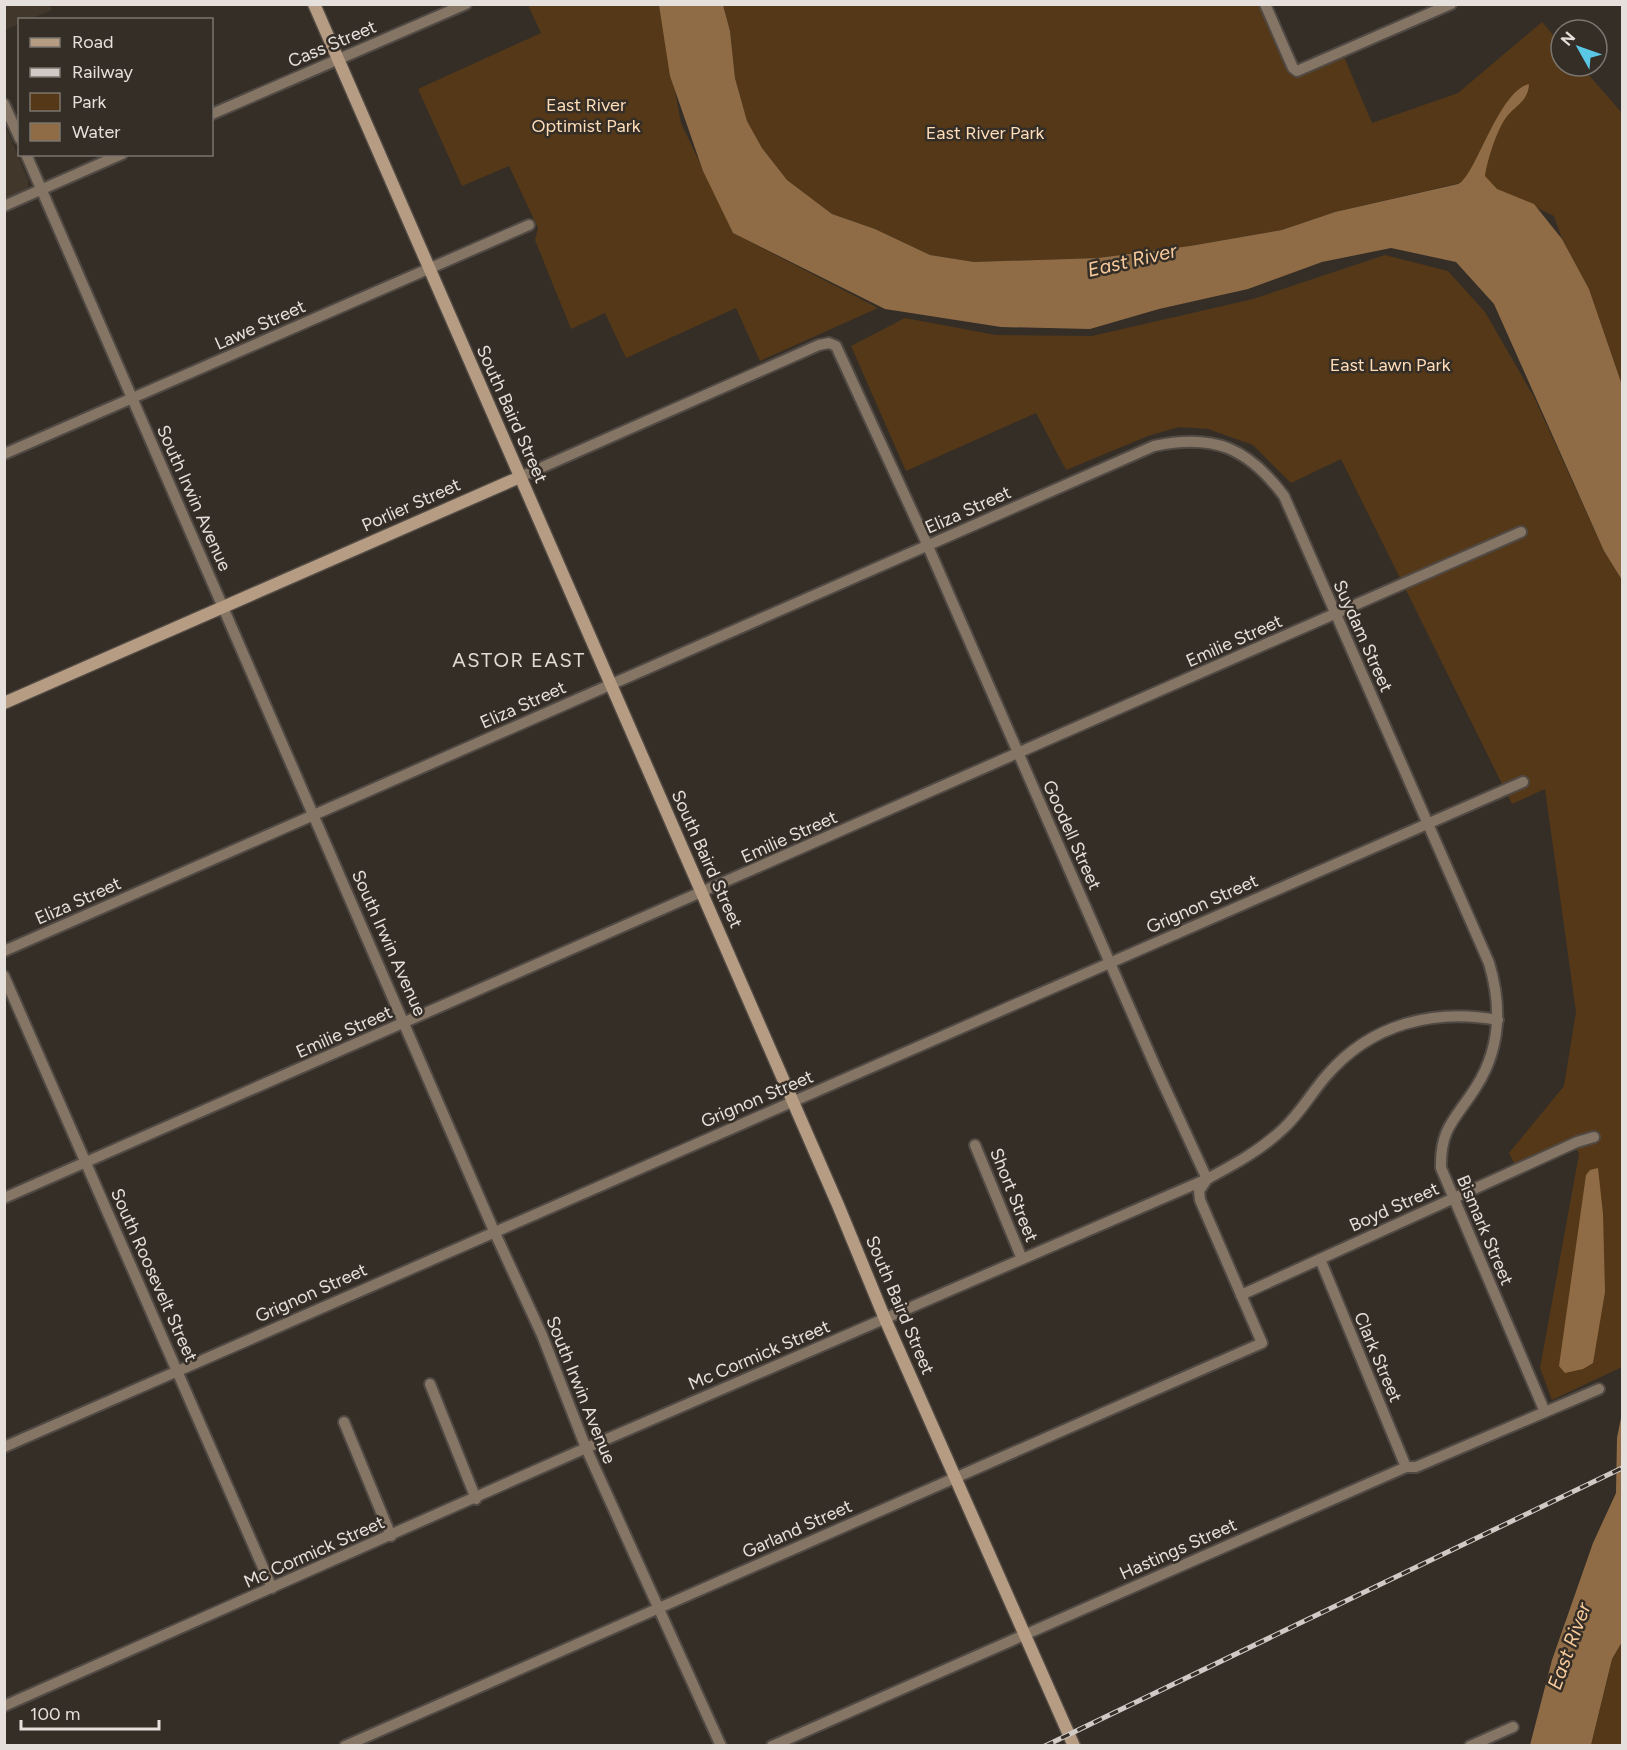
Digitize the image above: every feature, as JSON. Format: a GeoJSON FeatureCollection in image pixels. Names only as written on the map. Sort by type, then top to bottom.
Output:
{"type":"FeatureCollection","features":[{"type":"Feature","properties":{"kind":"street","name":"South Baird Street"},"geometry":{"type":"LineString","coordinates":[[314,4],[793,1101],[885,1319],[1074,1746]]}},
{"type":"Feature","properties":{"kind":"street","name":"Cass Street"},"geometry":{"type":"LineString","coordinates":[[213,114],[466,4]]}},
{"type":"Feature","properties":{"kind":"street"},"geometry":{"type":"LineString","coordinates":[[1265,4],[1295,71],[1451,4]]}},
{"type":"Feature","properties":{"kind":"street"},"geometry":{"type":"LineString","coordinates":[[4,104],[18,135]]}},
{"type":"Feature","properties":{"kind":"street","name":"South Irwin Avenue"},"geometry":{"type":"LineString","coordinates":[[27,156],[406,1023],[494,1231],[542,1335],[586,1448],[721,1746]]}},
{"type":"Feature","properties":{"kind":"street"},"geometry":{"type":"LineString","coordinates":[[4,207],[118,156]]}},
{"type":"Feature","properties":{"kind":"street","name":"Lawe Street"},"geometry":{"type":"LineString","coordinates":[[4,454],[529,225]]}},
{"type":"Feature","properties":{"kind":"street","name":"Porlier Street"},"geometry":{"type":"LineString","coordinates":[[4,703],[819,345],[832,343]]}},
{"type":"Feature","properties":{"kind":"street","name":"Goodell Street"},"geometry":{"type":"LineString","coordinates":[[832,343],[839,350],[928,546],[1207,1179]]}},
{"type":"Feature","properties":{"kind":"street","name":"Suydam Street"},"geometry":{"type":"LineString","coordinates":[[1155,446],[1178,441],[1210,442],[1238,452],[1267,474],[1284,496],[1472,927]]}},
{"type":"Feature","properties":{"kind":"street","name":"Eliza Street"},"geometry":{"type":"LineString","coordinates":[[4,951],[1155,446]]}},
{"type":"Feature","properties":{"kind":"street","name":"Emilie Street"},"geometry":{"type":"LineString","coordinates":[[4,1198],[1521,532]]}},
{"type":"Feature","properties":{"kind":"street","name":"Grignon Street"},"geometry":{"type":"LineString","coordinates":[[4,1447],[1523,782]]}},
{"type":"Feature","properties":{"kind":"street","name":"Bismark Street"},"geometry":{"type":"LineString","coordinates":[[1472,927],[1490,963],[1496,984],[1498,1020],[1496,1041],[1484,1074],[1454,1116],[1442,1141],[1441,1168],[1452,1199],[1545,1412]]}},
{"type":"Feature","properties":{"kind":"street","name":"South Roosevelt Street"},"geometry":{"type":"LineString","coordinates":[[4,976],[272,1588]]}},
{"type":"Feature","properties":{"kind":"street","name":"Mc Cormick Street"},"geometry":{"type":"LineString","coordinates":[[4,1706],[586,1448],[1207,1179],[1268,1143],[1299,1113],[1338,1063],[1383,1031],[1434,1017],[1475,1016],[1498,1020]]}},
{"type":"Feature","properties":{"kind":"street","name":"Boyd Street"},"geometry":{"type":"LineString","coordinates":[[1241,1295],[1578,1142],[1594,1137]]}},
{"type":"Feature","properties":{"kind":"street","name":"Short Street"},"geometry":{"type":"LineString","coordinates":[[975,1145],[1022,1259]]}},
{"type":"Feature","properties":{"kind":"street"},"geometry":{"type":"LineString","coordinates":[[1207,1179],[1199,1191],[1200,1200],[1241,1295]]}},
{"type":"Feature","properties":{"kind":"street","name":"Clark Street"},"geometry":{"type":"LineString","coordinates":[[1320,1259],[1406,1467]]}},
{"type":"Feature","properties":{"kind":"street","name":"Garland Street"},"geometry":{"type":"LineString","coordinates":[[345,1746],[1262,1343],[1241,1295]]}},
{"type":"Feature","properties":{"kind":"street"},"geometry":{"type":"LineString","coordinates":[[430,1384],[476,1498]]}},
{"type":"Feature","properties":{"kind":"street","name":"Hastings Street"},"geometry":{"type":"LineString","coordinates":[[772,1746],[1406,1467],[1416,1467],[1599,1389]]}},
{"type":"Feature","properties":{"kind":"street"},"geometry":{"type":"LineString","coordinates":[[344,1422],[391,1536]]}},
{"type":"Feature","properties":{"kind":"street"},"geometry":{"type":"LineString","coordinates":[[1470,1746],[1513,1726]]}},
{"type":"Feature","properties":{"kind":"shaded area"},"geometry":{"type":"Polygon","coordinates":[[[5,4],[50,5],[52,10],[32,18],[18,18],[18,24],[5,30],[5,4]]]}},
{"type":"Feature","properties":{"kind":"shaded area"},"geometry":{"type":"Polygon","coordinates":[[[5,125],[28,180],[28,187],[23,192],[5,200],[5,125]]]}},
{"type":"Feature","properties":{"kind":"green space","name":"East River Optimist Park"},"geometry":{"type":"Polygon","coordinates":[[[528,5],[659,5],[681,123],[733,233],[878,308],[760,361],[736,308],[626,358],[605,313],[571,329],[535,240],[538,228],[509,166],[462,186],[418,89],[541,33],[528,5]]]}},
{"type":"Feature","properties":{"kind":"green space","name":"East River Park"},"geometry":{"type":"Polygon","coordinates":[[[723,5],[1265,5],[1294,70],[1342,52],[1372,123],[1458,93],[1542,22],[1549,30],[1549,78],[1591,78],[1622,113],[1622,385],[1589,289],[1562,239],[1554,216],[1517,198],[1464,182],[1335,212],[1282,230],[1190,246],[1098,258],[974,262],[930,255],[875,229],[832,214],[787,180],[762,148],[747,121],[735,78],[730,31],[723,5]]]}},
{"type":"Feature","properties":{"kind":"green space","name":"East Lawn Park"},"geometry":{"type":"Polygon","coordinates":[[[1385,255],[1448,271],[1485,312],[1534,397],[1604,551],[1622,580],[1622,1367],[1552,1400],[1540,1368],[1579,1154],[1572,1139],[1515,1165],[1509,1153],[1564,1086],[1576,1012],[1545,789],[1512,804],[1341,459],[1291,483],[1253,445],[1208,429],[1179,427],[1148,436],[1066,470],[1036,413],[906,471],[851,346],[905,318],[996,335],[1092,336],[1253,299],[1385,255]]]}},
{"type":"Feature","properties":{"kind":"green space"},"geometry":{"type":"Polygon","coordinates":[[[1622,1642],[1622,1745],[1591,1746],[1612,1659],[1622,1642]]]}},
{"type":"Feature","properties":{"kind":"water","name":"East River"},"geometry":{"type":"Polygon","coordinates":[[[659,5],[723,5],[730,31],[735,78],[747,121],[762,148],[787,180],[832,214],[875,229],[930,255],[974,262],[1098,258],[1190,246],[1282,230],[1335,212],[1458,184],[1472,167],[1507,102],[1518,90],[1529,84],[1525,98],[1505,119],[1497,134],[1485,176],[1497,189],[1534,204],[1562,239],[1589,289],[1622,385],[1622,580],[1604,551],[1494,304],[1456,262],[1391,248],[1322,262],[1248,289],[1159,309],[1090,329],[1001,327],[885,309],[733,233],[703,171],[670,76],[659,5]]]}},
{"type":"Feature","properties":{"kind":"water"},"geometry":{"type":"Polygon","coordinates":[[[1598,1168],[1603,1214],[1605,1292],[1593,1363],[1583,1369],[1565,1373],[1559,1366],[1586,1175],[1590,1170],[1598,1168]]]}},
{"type":"Feature","properties":{"kind":"water","name":"East River"},"geometry":{"type":"Polygon","coordinates":[[[1622,1413],[1622,1642],[1612,1659],[1591,1745],[1530,1745],[1552,1660],[1593,1543],[1616,1493],[1617,1438],[1622,1413]]]}},
{"type":"Feature","properties":{"kind":"railway"},"geometry":{"type":"LineString","coordinates":[[1045,1746],[1622,1468]]}},
{"type":"Feature","properties":{"kind":"district","name":"ASTOR EAST"},"geometry":{"type":"Point","coordinates":[519,660]}}]}
